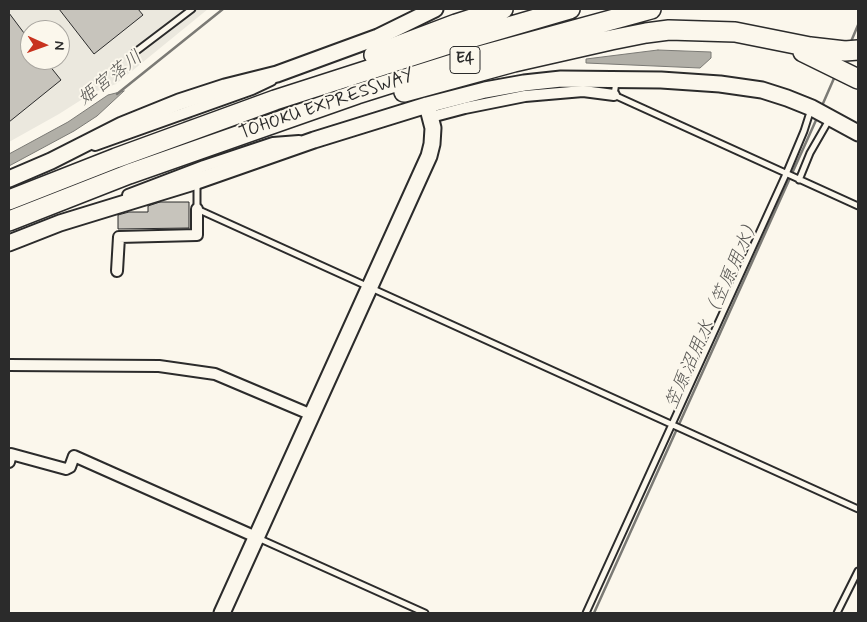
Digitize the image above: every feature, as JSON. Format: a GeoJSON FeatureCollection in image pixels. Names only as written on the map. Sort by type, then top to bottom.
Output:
{"type":"FeatureCollection","features":[{"type":"Feature","properties":{"kind":"highway"},"geometry":{"type":"LineString","coordinates":[[275,100],[356,62],[456,24],[503,9]]}},
{"type":"Feature","properties":{"kind":"highway","name":"TOHOKU EXPRESSWAY"},"geometry":{"type":"LineString","coordinates":[[9,200],[116,158],[275,100],[424,52],[570,9]]}},
{"type":"Feature","properties":{"kind":"highway","name":"TOHOKU EXPRESSWAY"},"geometry":{"type":"LineString","coordinates":[[9,221],[111,181],[281,119],[465,60],[651,9]]}},
{"type":"Feature","properties":{"kind":"highway"},"geometry":{"type":"LineString","coordinates":[[281,119],[356,105],[514,62],[646,33],[669,30],[714,30],[770,39],[826,56],[858,79]]}},
{"type":"Feature","properties":{"kind":"highway"},"geometry":{"type":"LineString","coordinates":[[826,56],[858,50]]}},
{"type":"Feature","properties":{"kind":"street"},"geometry":{"type":"LineString","coordinates":[[9,179],[51,161],[122,125],[179,102],[225,87],[277,74],[378,37],[435,9]]}},
{"type":"Feature","properties":{"kind":"street"},"geometry":{"type":"LineString","coordinates":[[9,243],[60,223],[197,181],[314,140],[429,111],[485,90],[524,83],[561,79],[617,79],[720,84],[762,90],[812,108],[858,133]]}},
{"type":"Feature","properties":{"kind":"street"},"geometry":{"type":"LineString","coordinates":[[429,111],[474,106],[525,96],[583,92],[614,95]]}},
{"type":"Feature","properties":{"kind":"street"},"geometry":{"type":"LineString","coordinates":[[222,613],[429,156],[433,136],[429,111]]}},
{"type":"Feature","properties":{"kind":"street"},"geometry":{"type":"LineString","coordinates":[[109,208],[126,196],[204,166],[273,143],[314,140]]}},
{"type":"Feature","properties":{"kind":"street"},"geometry":{"type":"LineString","coordinates":[[117,271],[119,237],[197,235],[197,209]]}},
{"type":"Feature","properties":{"kind":"street"},"geometry":{"type":"LineString","coordinates":[[9,365],[159,366],[215,374],[312,415]]}},
{"type":"Feature","properties":{"kind":"street"},"geometry":{"type":"LineString","coordinates":[[9,462],[11,454],[66,469],[70,467],[74,456],[256,537]]}},
{"type":"Feature","properties":{"kind":"lane"},"geometry":{"type":"LineString","coordinates":[[134,53],[192,9]]}},
{"type":"Feature","properties":{"kind":"lane"},"geometry":{"type":"LineString","coordinates":[[617,79],[614,95],[858,206]]}},
{"type":"Feature","properties":{"kind":"lane"},"geometry":{"type":"LineString","coordinates":[[586,613],[786,174],[812,108]]}},
{"type":"Feature","properties":{"kind":"lane"},"geometry":{"type":"LineString","coordinates":[[798,180],[810,152],[831,119]]}},
{"type":"Feature","properties":{"kind":"lane"},"geometry":{"type":"LineString","coordinates":[[197,181],[197,209],[858,509]]}},
{"type":"Feature","properties":{"kind":"lane"},"geometry":{"type":"LineString","coordinates":[[256,537],[424,613]]}},
{"type":"Feature","properties":{"kind":"lane"},"geometry":{"type":"LineString","coordinates":[[837,613],[858,571]]}},
{"type":"Feature","properties":{"kind":"shaded area"},"geometry":{"type":"Polygon","coordinates":[[[9,9],[208,9],[116,84],[92,93],[9,142],[9,9]]]}},
{"type":"Feature","properties":{"kind":"shaded area"},"geometry":{"type":"Polygon","coordinates":[[[658,50],[711,52],[711,58],[700,68],[586,63],[586,59],[658,50]]]}},
{"type":"Feature","properties":{"kind":"shaded area"},"geometry":{"type":"Polygon","coordinates":[[[124,91],[97,116],[74,131],[9,166],[9,154],[68,122],[108,95],[124,91]]]}},
{"type":"Feature","properties":{"kind":"building"},"geometry":{"type":"Polygon","coordinates":[[[59,9],[138,9],[143,15],[94,54],[70,23],[70,20],[68,20],[59,9]]]}},
{"type":"Feature","properties":{"kind":"building"},"geometry":{"type":"Polygon","coordinates":[[[9,13],[20,28],[20,70],[53,70],[61,80],[9,122],[9,13]]]}},
{"type":"Feature","properties":{"kind":"building"},"geometry":{"type":"Polygon","coordinates":[[[160,202],[189,202],[189,228],[118,229],[118,215],[129,212],[148,212],[148,206],[160,202]]]}},
{"type":"Feature","properties":{"kind":"waterway","name":"姫宮落川"},"geometry":{"type":"LineString","coordinates":[[117,94],[223,9]]}},
{"type":"Feature","properties":{"kind":"waterway","name":"笠原沼用水（笠原用水）"},"geometry":{"type":"LineString","coordinates":[[850,44],[858,25]]}},
{"type":"Feature","properties":{"kind":"waterway","name":"笠原沼用水（笠原用水）"},"geometry":{"type":"LineString","coordinates":[[821,108],[835,76]]}},
{"type":"Feature","properties":{"kind":"waterway","name":"笠原沼用水（笠原用水）"},"geometry":{"type":"LineString","coordinates":[[594,613],[817,118]]}},
{"type":"Feature","properties":{"kind":"tunnel"},"geometry":{"type":"LineString","coordinates":[[185,113],[204,166]]}}]}
